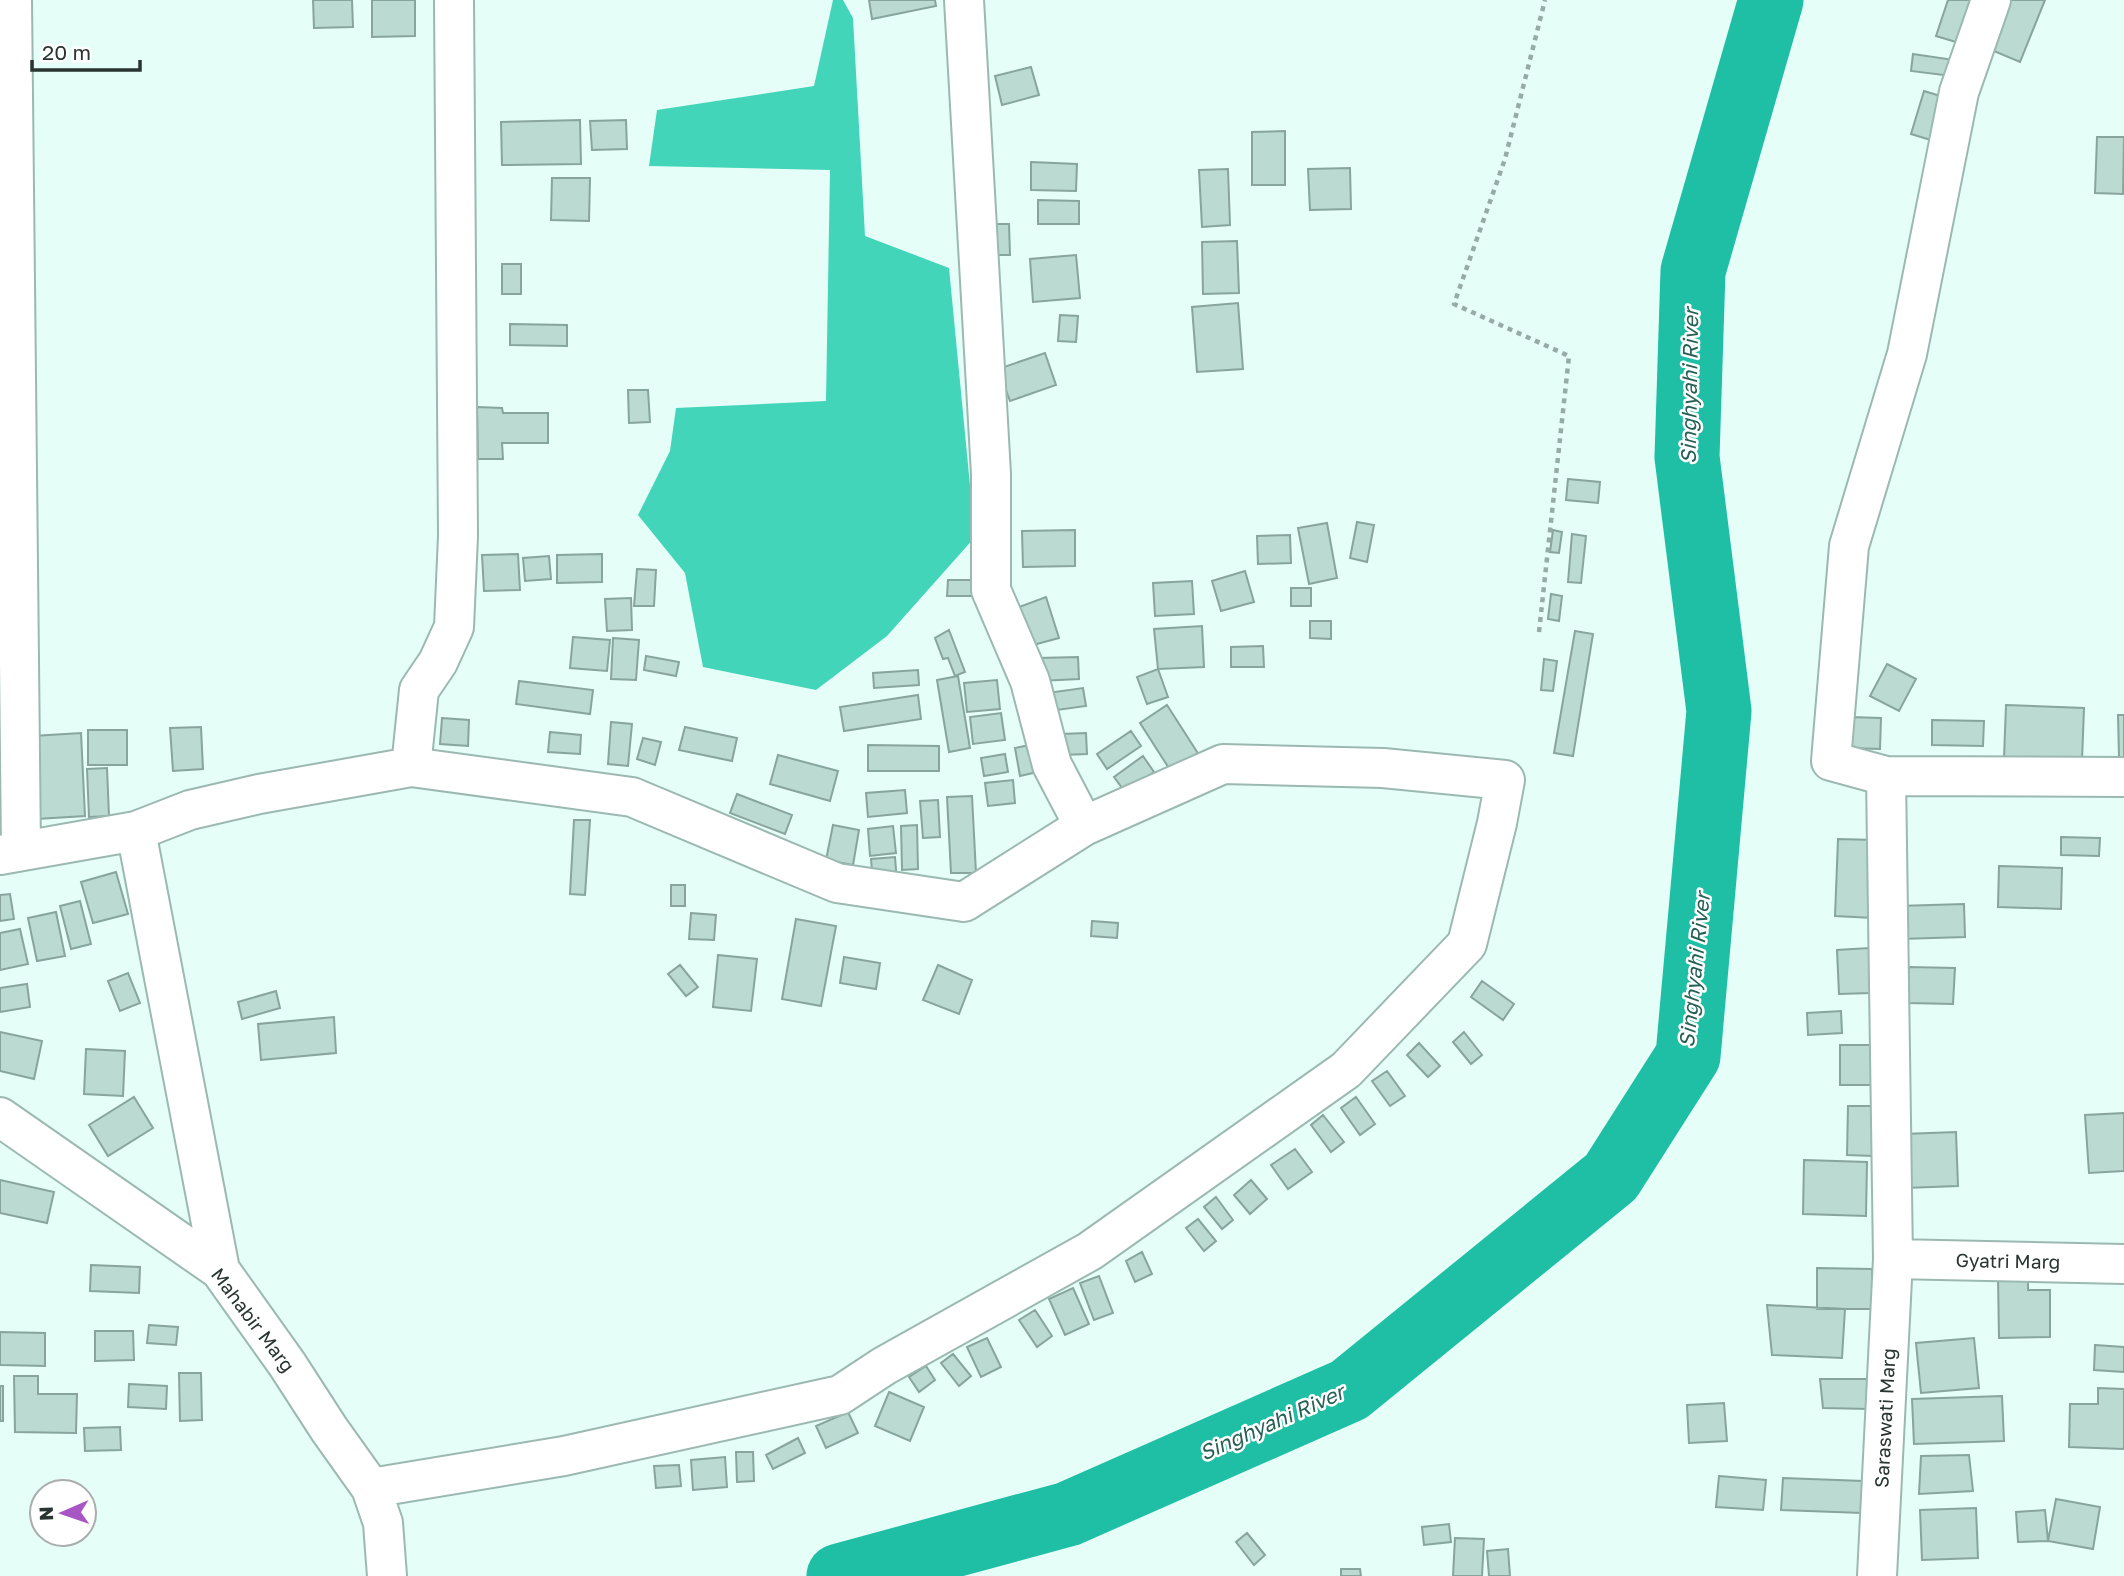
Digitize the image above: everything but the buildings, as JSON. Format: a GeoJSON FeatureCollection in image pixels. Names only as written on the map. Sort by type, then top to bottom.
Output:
{"type":"FeatureCollection","features":[{"type":"Feature","properties":{"kind":"street"},"geometry":{"type":"LineString","coordinates":[[12,0],[10,852],[136,831],[190,810],[259,794],[411,767],[632,797],[837,883],[964,902],[1084,826],[1223,764],[1383,768],[1504,780],[1497,823],[1466,944],[1346,1070],[1090,1251],[884,1366],[840,1395],[564,1456],[472,1473],[377,1506],[387,1576]]}},
{"type":"Feature","properties":{"kind":"street"},"geometry":{"type":"LineString","coordinates":[[411,767],[419,690],[438,663],[454,627],[458,536],[454,0]]}},
{"type":"Feature","properties":{"kind":"street"},"geometry":{"type":"LineString","coordinates":[[964,0],[991,474],[991,590],[1030,681],[1052,765],[1084,826]]}},
{"type":"Feature","properties":{"kind":"street"},"geometry":{"type":"LineString","coordinates":[[1991,0],[1959,92],[1907,354],[1849,546],[1831,761],[1886,776],[2124,777]]}},
{"type":"Feature","properties":{"kind":"street","name":"Saraswati Marg"},"geometry":{"type":"LineString","coordinates":[[1877,1576],[1893,1259],[1886,776]]}},
{"type":"Feature","properties":{"kind":"street"},"geometry":{"type":"LineString","coordinates":[[136,831],[219,1270]]}},
{"type":"Feature","properties":{"kind":"street","name":"Mahabir Marg"},"geometry":{"type":"LineString","coordinates":[[0,1117],[219,1270],[287,1364],[377,1506]]}},
{"type":"Feature","properties":{"kind":"street","name":"Gyatri Marg"},"geometry":{"type":"LineString","coordinates":[[1893,1259],[2124,1264]]}},
{"type":"Feature","properties":{"kind":"path"},"geometry":{"type":"LineString","coordinates":[[1539,632],[1569,356],[1454,304],[1505,159],[1545,0]]}},
{"type":"Feature","properties":{"kind":"green space"},"geometry":{"type":"Polygon","coordinates":[[[833,0],[843,0],[853,18],[865,236],[949,268],[975,537],[887,636],[816,690],[703,667],[685,573],[638,515],[670,451],[676,408],[826,401],[830,170],[649,166],[657,110],[814,86],[833,0]]]}},
{"type":"Feature","properties":{"kind":"waterway","name":"Singhyahi River"},"geometry":{"type":"LineString","coordinates":[[839,1576],[1068,1514],[1349,1390],[1611,1177],[1688,1056],[1719,711],[1687,457],[1693,271],[1771,0]]}}]}
